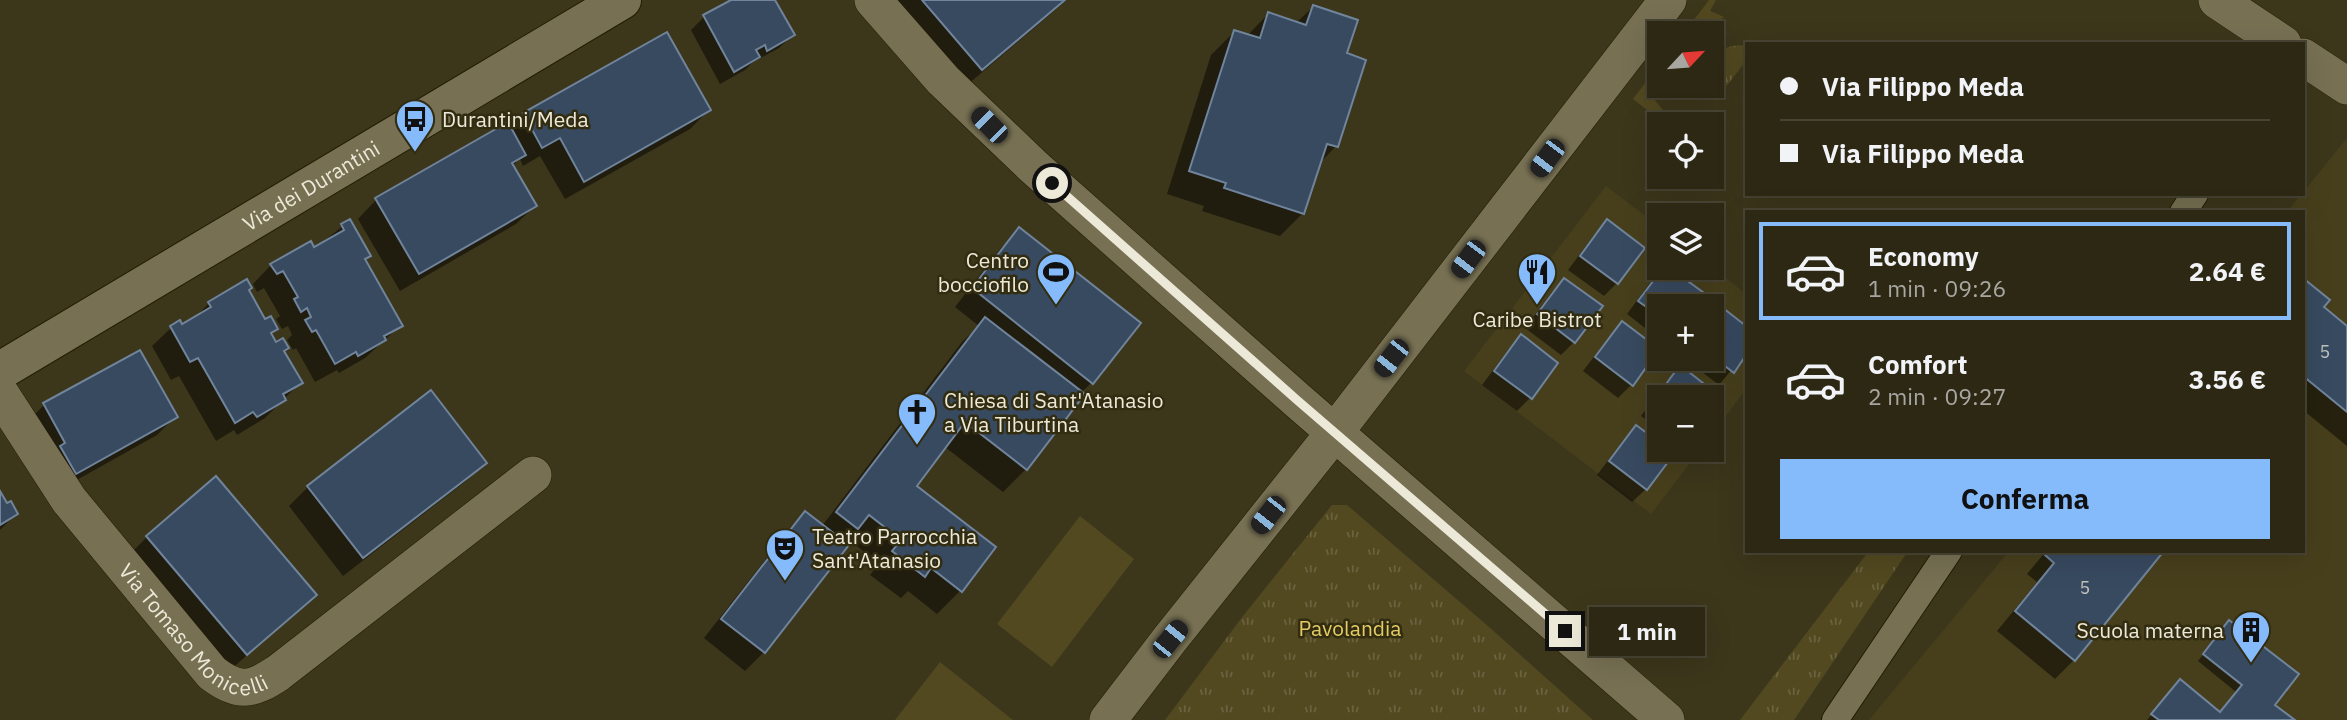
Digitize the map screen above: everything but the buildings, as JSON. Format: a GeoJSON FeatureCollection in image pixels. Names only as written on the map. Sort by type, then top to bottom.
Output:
{"type":"FeatureCollection","features":[{"type":"Feature","properties":{"kind":"street","name":"Via dei Durantini"},"geometry":{"type":"LineString","coordinates":[[0,371],[622,0]]}},
{"type":"Feature","properties":{"kind":"street"},"geometry":{"type":"LineString","coordinates":[[873,0],[943,80],[1005,141],[1666,720]]}},
{"type":"Feature","properties":{"kind":"street"},"geometry":{"type":"LineString","coordinates":[[1108,720],[1335,432],[1668,0]]}},
{"type":"Feature","properties":{"kind":"street"},"geometry":{"type":"LineString","coordinates":[[2217,0],[2280,42]]}},
{"type":"Feature","properties":{"kind":"street"},"geometry":{"type":"LineString","coordinates":[[2305,58],[2347,86]]}},
{"type":"Feature","properties":{"kind":"street","name":"Via Tomaso Monicelli"},"geometry":{"type":"LineString","coordinates":[[0,393],[69,500],[116,559],[212,673],[239,688],[258,686],[278,673],[533,475]]}},
{"type":"Feature","properties":{"kind":"street"},"geometry":{"type":"LineString","coordinates":[[1835,720],[1948,553]]}},
{"type":"Feature","properties":{"kind":"shaded area"},"geometry":{"type":"Polygon","coordinates":[[[2347,138],[2347,720],[1869,720],[2007,553],[2305,553],[2305,210],[2289,210],[2300,196],[2305,196],[2305,190],[2347,138]]]}},
{"type":"Feature","properties":{"kind":"shaded area"},"geometry":{"type":"Polygon","coordinates":[[[1606,186],[1647,217],[1647,280],[1724,280],[1724,277],[1745,293],[1745,390],[1724,419],[1724,385],[1647,385],[1647,462],[1691,462],[1651,514],[1464,371],[1606,186]]]}},
{"type":"Feature","properties":{"kind":"green space"},"geometry":{"type":"Polygon","coordinates":[[[1709,0],[1716,0],[1710,11],[1724,17],[1718,21],[1693,21],[1709,0]]]}},
{"type":"Feature","properties":{"kind":"green space"},"geometry":{"type":"Polygon","coordinates":[[[1728,47],[1745,47],[1745,62],[1725,88],[1724,86],[1724,50],[1728,47]]]}},
{"type":"Feature","properties":{"kind":"green space"},"geometry":{"type":"Polygon","coordinates":[[[1647,81],[1647,98],[1653,98],[1667,112],[1650,112],[1633,99],[1647,81]]]}},
{"type":"Feature","properties":{"kind":"green space","name":"Pavolandia"},"geometry":{"type":"Polygon","coordinates":[[[1332,505],[1347,505],[1593,720],[1165,720],[1243,616],[1332,505]]]}},
{"type":"Feature","properties":{"kind":"green space"},"geometry":{"type":"Polygon","coordinates":[[[1080,516],[1134,559],[1052,667],[997,624],[1080,516]]]}},
{"type":"Feature","properties":{"kind":"green space"},"geometry":{"type":"Polygon","coordinates":[[[1867,553],[1907,553],[1794,720],[1740,720],[1867,553]]]}},
{"type":"Feature","properties":{"kind":"green space"},"geometry":{"type":"Polygon","coordinates":[[[940,662],[1013,720],[895,720],[940,662]]]}},
{"type":"Feature","properties":{"kind":"place","name":"Durantini/Meda"},"geometry":{"type":"Point","coordinates":[415,153]}},
{"type":"Feature","properties":{"kind":"place","name":"Centro bocciofilo"},"geometry":{"type":"Point","coordinates":[1056,306]}},
{"type":"Feature","properties":{"kind":"place","name":"Caribe Bistrot"},"geometry":{"type":"Point","coordinates":[1537,306]}},
{"type":"Feature","properties":{"kind":"place","name":"Chiesa di Sant'Atanasio a Via Tiburtina"},"geometry":{"type":"Point","coordinates":[917,446]}},
{"type":"Feature","properties":{"kind":"place","name":"Teatro Parrocchia Sant'Atanasio"},"geometry":{"type":"Point","coordinates":[785,582]}},
{"type":"Feature","properties":{"kind":"place","name":"Scuola materna"},"geometry":{"type":"Point","coordinates":[2251,664]}},
{"type":"Feature","properties":{"kind":"route"},"geometry":{"type":"LineString","coordinates":[[1052,183],[1297,400],[1565,631]]}}]}
